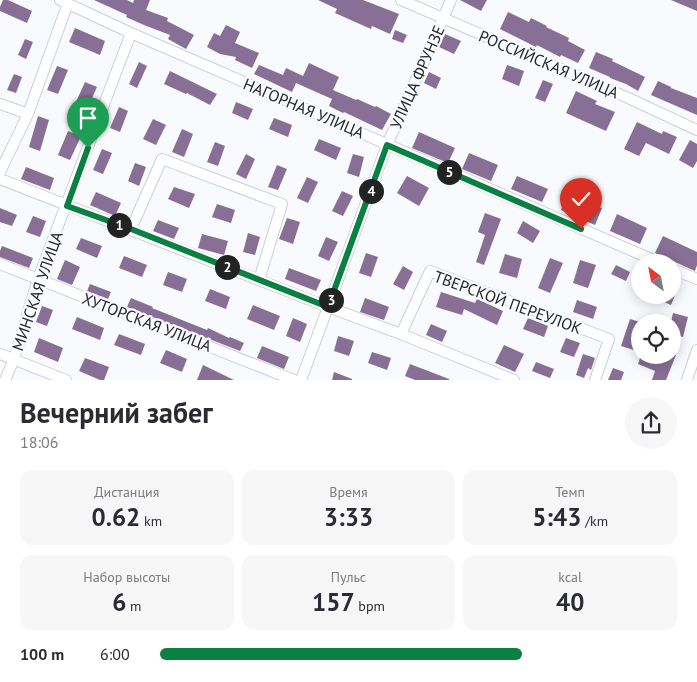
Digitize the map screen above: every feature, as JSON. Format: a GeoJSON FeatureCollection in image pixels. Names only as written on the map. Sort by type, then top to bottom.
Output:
{"type":"FeatureCollection","features":[{"type":"Feature","properties":{"kind":"street","name":"РОССИЙСКАЯ УЛИЦА"},"geometry":{"type":"LineString","coordinates":[[401,0],[624,96],[697,130]]}},
{"type":"Feature","properties":{"kind":"street","name":"УЛИЦА ФРУНЗЕ"},"geometry":{"type":"LineString","coordinates":[[301,380],[387,145],[451,0]]}},
{"type":"Feature","properties":{"kind":"street","name":"НАГОРНАЯ УЛИЦА"},"geometry":{"type":"LineString","coordinates":[[64,2],[130,33],[639,254]]}},
{"type":"Feature","properties":{"kind":"street"},"geometry":{"type":"LineString","coordinates":[[0,172],[28,114],[64,2]]}},
{"type":"Feature","properties":{"kind":"street","name":"МИНСКАЯ УЛИЦА"},"geometry":{"type":"LineString","coordinates":[[5,380],[14,359],[38,279],[67,206],[130,33]]}},
{"type":"Feature","properties":{"kind":"street"},"geometry":{"type":"LineString","coordinates":[[0,104],[28,114]]}},
{"type":"Feature","properties":{"kind":"street"},"geometry":{"type":"LineString","coordinates":[[131,229],[162,158],[282,204],[259,280]]}},
{"type":"Feature","properties":{"kind":"street"},"geometry":{"type":"LineString","coordinates":[[0,179],[401,334],[514,380]]}},
{"type":"Feature","properties":{"kind":"street","name":"ХУТОРСКАЯ УЛИЦА"},"geometry":{"type":"LineString","coordinates":[[0,264],[294,380]]}},
{"type":"Feature","properties":{"kind":"street","name":"ТВЕРСКОЙ ПЕРЕУЛОК"},"geometry":{"type":"LineString","coordinates":[[401,334],[430,271],[609,339],[596,380]]}},
{"type":"Feature","properties":{"kind":"street"},"geometry":{"type":"LineString","coordinates":[[681,273],[697,280]]}},
{"type":"Feature","properties":{"kind":"street"},"geometry":{"type":"LineString","coordinates":[[687,380],[697,350]]}},
{"type":"Feature","properties":{"kind":"street"},"geometry":{"type":"LineString","coordinates":[[0,354],[66,380]]}},
{"type":"Feature","properties":{"kind":"building"},"geometry":{"type":"Polygon","coordinates":[[[3,0],[8,0],[32,11],[27,23],[0,11],[3,0]]]}},
{"type":"Feature","properties":{"kind":"building"},"geometry":{"type":"Polygon","coordinates":[[[94,0],[127,0],[133,3],[134,0],[150,0],[146,10],[168,18],[167,21],[194,35],[186,49],[168,39],[170,35],[126,17],[127,15],[94,0]]]}},
{"type":"Feature","properties":{"kind":"building"},"geometry":{"type":"Polygon","coordinates":[[[318,0],[363,0],[399,14],[390,34],[372,26],[371,29],[335,13],[337,9],[318,0]]]}},
{"type":"Feature","properties":{"kind":"building"},"geometry":{"type":"Polygon","coordinates":[[[460,0],[487,0],[481,11],[460,0]]]}},
{"type":"Feature","properties":{"kind":"building"},"geometry":{"type":"Polygon","coordinates":[[[671,0],[697,0],[697,11],[671,0]]]}},
{"type":"Feature","properties":{"kind":"building"},"geometry":{"type":"Polygon","coordinates":[[[508,12],[529,22],[531,18],[569,38],[568,41],[585,50],[578,63],[561,55],[560,57],[537,45],[536,47],[500,29],[508,12]]]}},
{"type":"Feature","properties":{"kind":"building"},"geometry":{"type":"Polygon","coordinates":[[[226,25],[240,32],[235,43],[259,53],[252,68],[235,60],[236,57],[220,54],[207,47],[214,33],[220,36],[226,25]]]}},
{"type":"Feature","properties":{"kind":"building"},"geometry":{"type":"Polygon","coordinates":[[[75,28],[105,41],[100,55],[69,42],[75,28]]]}},
{"type":"Feature","properties":{"kind":"building"},"geometry":{"type":"Polygon","coordinates":[[[395,30],[407,35],[403,43],[392,39],[395,30]]]}},
{"type":"Feature","properties":{"kind":"building"},"geometry":{"type":"Polygon","coordinates":[[[445,34],[461,41],[454,54],[439,47],[445,34]]]}},
{"type":"Feature","properties":{"kind":"building"},"geometry":{"type":"Polygon","coordinates":[[[25,39],[33,42],[26,59],[18,55],[25,39]]]}},
{"type":"Feature","properties":{"kind":"building"},"geometry":{"type":"Polygon","coordinates":[[[596,52],[645,77],[638,91],[589,68],[596,52]]]}},
{"type":"Feature","properties":{"kind":"building"},"geometry":{"type":"Polygon","coordinates":[[[139,62],[147,66],[137,88],[129,84],[139,62]]]}},
{"type":"Feature","properties":{"kind":"building"},"geometry":{"type":"Polygon","coordinates":[[[309,63],[339,77],[333,90],[376,106],[391,114],[382,130],[329,106],[332,99],[296,83],[292,92],[254,74],[259,65],[283,75],[286,68],[303,76],[309,63]]]}},
{"type":"Feature","properties":{"kind":"building"},"geometry":{"type":"Polygon","coordinates":[[[507,65],[524,71],[519,86],[502,79],[507,65]]]}},
{"type":"Feature","properties":{"kind":"building"},"geometry":{"type":"Polygon","coordinates":[[[57,66],[68,70],[58,94],[47,90],[57,66]]]}},
{"type":"Feature","properties":{"kind":"building"},"geometry":{"type":"Polygon","coordinates":[[[170,71],[217,94],[210,105],[164,84],[170,71]]]}},
{"type":"Feature","properties":{"kind":"building"},"geometry":{"type":"Polygon","coordinates":[[[429,72],[441,78],[436,89],[424,83],[429,72]]]}},
{"type":"Feature","properties":{"kind":"building"},"geometry":{"type":"Polygon","coordinates":[[[14,74],[22,77],[16,93],[7,90],[14,74]]]}},
{"type":"Feature","properties":{"kind":"building"},"geometry":{"type":"Polygon","coordinates":[[[543,80],[553,84],[545,102],[535,98],[543,80]]]}},
{"type":"Feature","properties":{"kind":"building"},"geometry":{"type":"Polygon","coordinates":[[[658,81],[697,98],[697,115],[651,95],[658,81]]]}},
{"type":"Feature","properties":{"kind":"building"},"geometry":{"type":"Polygon","coordinates":[[[85,82],[97,87],[88,107],[76,102],[85,82]]]}},
{"type":"Feature","properties":{"kind":"building"},"geometry":{"type":"Polygon","coordinates":[[[576,91],[597,101],[595,104],[615,112],[606,131],[566,113],[576,91]]]}},
{"type":"Feature","properties":{"kind":"building"},"geometry":{"type":"Polygon","coordinates":[[[236,102],[253,109],[248,120],[232,113],[236,102]]]}},
{"type":"Feature","properties":{"kind":"building"},"geometry":{"type":"Polygon","coordinates":[[[119,107],[128,111],[120,132],[110,128],[119,107]]]}},
{"type":"Feature","properties":{"kind":"building"},"geometry":{"type":"Polygon","coordinates":[[[38,116],[49,120],[40,151],[29,147],[38,116]]]}},
{"type":"Feature","properties":{"kind":"building"},"geometry":{"type":"Polygon","coordinates":[[[274,118],[292,125],[288,137],[269,129],[274,118]]]}},
{"type":"Feature","properties":{"kind":"building"},"geometry":{"type":"Polygon","coordinates":[[[153,119],[166,125],[156,145],[143,139],[153,119]]]}},
{"type":"Feature","properties":{"kind":"building"},"geometry":{"type":"Polygon","coordinates":[[[637,122],[662,134],[663,131],[677,137],[669,154],[646,143],[639,156],[624,149],[637,122]]]}},
{"type":"Feature","properties":{"kind":"building"},"geometry":{"type":"Polygon","coordinates":[[[182,129],[193,134],[184,157],[172,152],[182,129]]]}},
{"type":"Feature","properties":{"kind":"building"},"geometry":{"type":"Polygon","coordinates":[[[68,131],[81,136],[70,160],[58,155],[68,131]]]}},
{"type":"Feature","properties":{"kind":"building"},"geometry":{"type":"Polygon","coordinates":[[[419,132],[455,148],[448,163],[412,148],[419,132]]]}},
{"type":"Feature","properties":{"kind":"building"},"geometry":{"type":"Polygon","coordinates":[[[319,139],[341,148],[336,160],[314,150],[319,139]]]}},
{"type":"Feature","properties":{"kind":"building"},"geometry":{"type":"Polygon","coordinates":[[[690,140],[697,144],[697,161],[693,168],[679,160],[690,140]]]}},
{"type":"Feature","properties":{"kind":"building"},"geometry":{"type":"Polygon","coordinates":[[[215,142],[225,146],[218,166],[207,162],[215,142]]]}},
{"type":"Feature","properties":{"kind":"building"},"geometry":{"type":"Polygon","coordinates":[[[102,149],[112,153],[103,174],[93,170],[102,149]]]}},
{"type":"Feature","properties":{"kind":"building"},"geometry":{"type":"Polygon","coordinates":[[[469,153],[498,165],[491,181],[462,169],[469,153]]]}},
{"type":"Feature","properties":{"kind":"building"},"geometry":{"type":"Polygon","coordinates":[[[246,154],[255,159],[246,179],[236,174],[246,154]]]}},
{"type":"Feature","properties":{"kind":"building"},"geometry":{"type":"Polygon","coordinates":[[[353,154],[364,157],[359,177],[347,173],[353,154]]]}},
{"type":"Feature","properties":{"kind":"building"},"geometry":{"type":"Polygon","coordinates":[[[135,163],[146,167],[139,186],[128,181],[135,163]]]}},
{"type":"Feature","properties":{"kind":"building"},"geometry":{"type":"Polygon","coordinates":[[[277,165],[287,169],[278,190],[268,187],[277,165]]]}},
{"type":"Feature","properties":{"kind":"building"},"geometry":{"type":"Polygon","coordinates":[[[26,167],[54,178],[50,190],[21,179],[26,167]]]}},
{"type":"Feature","properties":{"kind":"building"},"geometry":{"type":"Polygon","coordinates":[[[407,176],[429,188],[419,206],[397,193],[407,176]]]}},
{"type":"Feature","properties":{"kind":"building"},"geometry":{"type":"Polygon","coordinates":[[[517,176],[548,189],[542,202],[511,189],[517,176]]]}},
{"type":"Feature","properties":{"kind":"building"},"geometry":{"type":"Polygon","coordinates":[[[307,177],[318,182],[308,203],[297,198],[307,177]]]}},
{"type":"Feature","properties":{"kind":"building"},"geometry":{"type":"Polygon","coordinates":[[[174,187],[195,194],[189,208],[168,199],[174,187]]]}},
{"type":"Feature","properties":{"kind":"building"},"geometry":{"type":"Polygon","coordinates":[[[342,191],[353,196],[343,216],[332,211],[342,191]]]}},
{"type":"Feature","properties":{"kind":"building"},"geometry":{"type":"Polygon","coordinates":[[[96,192],[121,203],[115,216],[90,205],[96,192]]]}},
{"type":"Feature","properties":{"kind":"building"},"geometry":{"type":"Polygon","coordinates":[[[568,193],[602,208],[595,225],[561,210],[568,193]]]}},
{"type":"Feature","properties":{"kind":"building"},"geometry":{"type":"Polygon","coordinates":[[[217,204],[235,210],[231,223],[212,217],[217,204]]]}},
{"type":"Feature","properties":{"kind":"building"},"geometry":{"type":"Polygon","coordinates":[[[0,208],[17,215],[12,226],[0,222],[0,208]]]}},
{"type":"Feature","properties":{"kind":"building"},"geometry":{"type":"Polygon","coordinates":[[[485,213],[501,219],[484,265],[476,262],[485,235],[478,232],[485,213]]]}},
{"type":"Feature","properties":{"kind":"building"},"geometry":{"type":"Polygon","coordinates":[[[617,214],[647,228],[640,244],[610,231],[617,214]]]}},
{"type":"Feature","properties":{"kind":"building"},"geometry":{"type":"Polygon","coordinates":[[[33,216],[46,221],[40,237],[26,232],[33,216]]]}},
{"type":"Feature","properties":{"kind":"building"},"geometry":{"type":"Polygon","coordinates":[[[287,218],[300,222],[293,244],[279,239],[287,218]]]}},
{"type":"Feature","properties":{"kind":"building"},"geometry":{"type":"Polygon","coordinates":[[[158,220],[179,228],[174,239],[153,231],[158,220]]]}},
{"type":"Feature","properties":{"kind":"building"},"geometry":{"type":"Polygon","coordinates":[[[523,221],[540,231],[533,243],[517,233],[523,221]]]}},
{"type":"Feature","properties":{"kind":"building"},"geometry":{"type":"Polygon","coordinates":[[[248,233],[260,237],[255,255],[243,252],[248,233]]]}},
{"type":"Feature","properties":{"kind":"building"},"geometry":{"type":"Polygon","coordinates":[[[202,234],[228,241],[224,255],[198,248],[202,234]]]}},
{"type":"Feature","properties":{"kind":"building"},"geometry":{"type":"Polygon","coordinates":[[[663,236],[697,252],[695,271],[681,265],[681,254],[655,253],[663,236]]]}},
{"type":"Feature","properties":{"kind":"building"},"geometry":{"type":"Polygon","coordinates":[[[326,237],[338,242],[329,261],[318,256],[326,237]]]}},
{"type":"Feature","properties":{"kind":"building"},"geometry":{"type":"Polygon","coordinates":[[[81,238],[102,246],[97,258],[76,249],[81,238]]]}},
{"type":"Feature","properties":{"kind":"building"},"geometry":{"type":"Polygon","coordinates":[[[2,246],[33,258],[29,268],[0,257],[2,246]]]}},
{"type":"Feature","properties":{"kind":"building"},"geometry":{"type":"Polygon","coordinates":[[[366,253],[378,257],[371,277],[359,273],[366,253]]]}},
{"type":"Feature","properties":{"kind":"building"},"geometry":{"type":"Polygon","coordinates":[[[505,254],[522,259],[517,278],[499,273],[505,254]]]}},
{"type":"Feature","properties":{"kind":"building"},"geometry":{"type":"Polygon","coordinates":[[[124,256],[147,265],[142,277],[119,268],[124,256]]]}},
{"type":"Feature","properties":{"kind":"building"},"geometry":{"type":"Polygon","coordinates":[[[550,258],[563,263],[550,293],[538,288],[550,258]]]}},
{"type":"Feature","properties":{"kind":"building"},"geometry":{"type":"Polygon","coordinates":[[[65,260],[80,267],[72,285],[57,279],[65,260]]]}},
{"type":"Feature","properties":{"kind":"building"},"geometry":{"type":"Polygon","coordinates":[[[580,260],[596,265],[588,288],[573,283],[580,260]]]}},
{"type":"Feature","properties":{"kind":"building"},"geometry":{"type":"Polygon","coordinates":[[[616,265],[630,272],[626,281],[611,274],[616,265]]]}},
{"type":"Feature","properties":{"kind":"building"},"geometry":{"type":"Polygon","coordinates":[[[403,266],[413,272],[404,290],[393,284],[403,266]]]}},
{"type":"Feature","properties":{"kind":"building"},"geometry":{"type":"Polygon","coordinates":[[[289,268],[321,280],[316,291],[285,279],[289,268]]]}},
{"type":"Feature","properties":{"kind":"building"},"geometry":{"type":"Polygon","coordinates":[[[168,272],[187,279],[182,292],[163,285],[168,272]]]}},
{"type":"Feature","properties":{"kind":"building"},"geometry":{"type":"Polygon","coordinates":[[[90,284],[111,292],[108,299],[87,291],[90,284]]]}},
{"type":"Feature","properties":{"kind":"building"},"geometry":{"type":"Polygon","coordinates":[[[210,289],[230,297],[226,309],[205,301],[210,289]]]}},
{"type":"Feature","properties":{"kind":"building"},"geometry":{"type":"Polygon","coordinates":[[[441,292],[475,303],[477,299],[503,311],[497,325],[464,309],[462,315],[436,307],[441,292]]]}},
{"type":"Feature","properties":{"kind":"building"},"geometry":{"type":"Polygon","coordinates":[[[131,298],[207,330],[208,328],[244,343],[240,351],[127,307],[131,298]]]}},
{"type":"Feature","properties":{"kind":"building"},"geometry":{"type":"Polygon","coordinates":[[[365,298],[389,307],[384,320],[360,312],[365,298]]]}},
{"type":"Feature","properties":{"kind":"building"},"geometry":{"type":"Polygon","coordinates":[[[577,300],[597,307],[593,319],[573,312],[577,300]]]}},
{"type":"Feature","properties":{"kind":"building"},"geometry":{"type":"Polygon","coordinates":[[[253,305],[280,316],[274,330],[247,319],[253,305]]]}},
{"type":"Feature","properties":{"kind":"building"},"geometry":{"type":"Polygon","coordinates":[[[42,306],[53,310],[47,326],[36,322],[42,306]]]}},
{"type":"Feature","properties":{"kind":"building"},"geometry":{"type":"Polygon","coordinates":[[[681,315],[688,317],[683,337],[681,336],[681,315]]]}},
{"type":"Feature","properties":{"kind":"building"},"geometry":{"type":"Polygon","coordinates":[[[77,317],[104,328],[100,340],[72,329],[77,317]]]}},
{"type":"Feature","properties":{"kind":"building"},"geometry":{"type":"Polygon","coordinates":[[[293,318],[307,324],[300,342],[286,336],[293,318]]]}},
{"type":"Feature","properties":{"kind":"building"},"geometry":{"type":"Polygon","coordinates":[[[528,318],[548,326],[544,337],[523,329],[528,318]]]}},
{"type":"Feature","properties":{"kind":"building"},"geometry":{"type":"Polygon","coordinates":[[[630,319],[631,319],[631,349],[621,346],[630,319]]]}},
{"type":"Feature","properties":{"kind":"building"},"geometry":{"type":"Polygon","coordinates":[[[431,324],[447,331],[442,342],[426,335],[431,324]]]}},
{"type":"Feature","properties":{"kind":"building"},"geometry":{"type":"Polygon","coordinates":[[[119,334],[145,344],[141,355],[114,345],[119,334]]]}},
{"type":"Feature","properties":{"kind":"building"},"geometry":{"type":"Polygon","coordinates":[[[338,336],[354,341],[349,356],[334,351],[338,336]]]}},
{"type":"Feature","properties":{"kind":"building"},"geometry":{"type":"Polygon","coordinates":[[[39,338],[63,348],[58,362],[34,352],[39,338]]]}},
{"type":"Feature","properties":{"kind":"building"},"geometry":{"type":"Polygon","coordinates":[[[566,338],[580,343],[574,357],[560,352],[566,338]]]}},
{"type":"Feature","properties":{"kind":"building"},"geometry":{"type":"Polygon","coordinates":[[[504,345],[524,354],[515,372],[495,363],[504,345]]]}},
{"type":"Feature","properties":{"kind":"building"},"geometry":{"type":"Polygon","coordinates":[[[262,346],[289,357],[284,369],[257,358],[262,346]]]}},
{"type":"Feature","properties":{"kind":"building"},"geometry":{"type":"Polygon","coordinates":[[[166,350],[187,359],[182,372],[160,363],[166,350]]]}},
{"type":"Feature","properties":{"kind":"building"},"geometry":{"type":"Polygon","coordinates":[[[372,352],[391,358],[387,370],[368,363],[372,352]]]}},
{"type":"Feature","properties":{"kind":"building"},"geometry":{"type":"Polygon","coordinates":[[[583,354],[595,358],[591,370],[588,368],[584,378],[576,375],[583,354]]]}},
{"type":"Feature","properties":{"kind":"building"},"geometry":{"type":"Polygon","coordinates":[[[85,358],[109,367],[104,380],[79,371],[85,358]]]}},
{"type":"Feature","properties":{"kind":"building"},"geometry":{"type":"Polygon","coordinates":[[[536,362],[554,369],[550,378],[532,371],[536,362]]]}},
{"type":"Feature","properties":{"kind":"building"},"geometry":{"type":"Polygon","coordinates":[[[410,364],[449,380],[415,380],[405,376],[410,364]]]}},
{"type":"Feature","properties":{"kind":"building"},"geometry":{"type":"Polygon","coordinates":[[[638,364],[672,364],[666,380],[652,380],[655,371],[638,364]]]}},
{"type":"Feature","properties":{"kind":"building"},"geometry":{"type":"Polygon","coordinates":[[[203,365],[234,380],[197,380],[203,365]]]}},
{"type":"Feature","properties":{"kind":"building"},"geometry":{"type":"Polygon","coordinates":[[[613,368],[624,372],[621,380],[608,380],[613,368]]]}},
{"type":"Feature","properties":{"kind":"building"},"geometry":{"type":"Polygon","coordinates":[[[334,372],[352,379],[352,380],[332,380],[334,372]]]}},
{"type":"Feature","properties":{"kind":"route"},"geometry":{"type":"LineString","coordinates":[[88,148],[67,206],[131,229],[328,307],[387,145],[581,229]]}}]}
